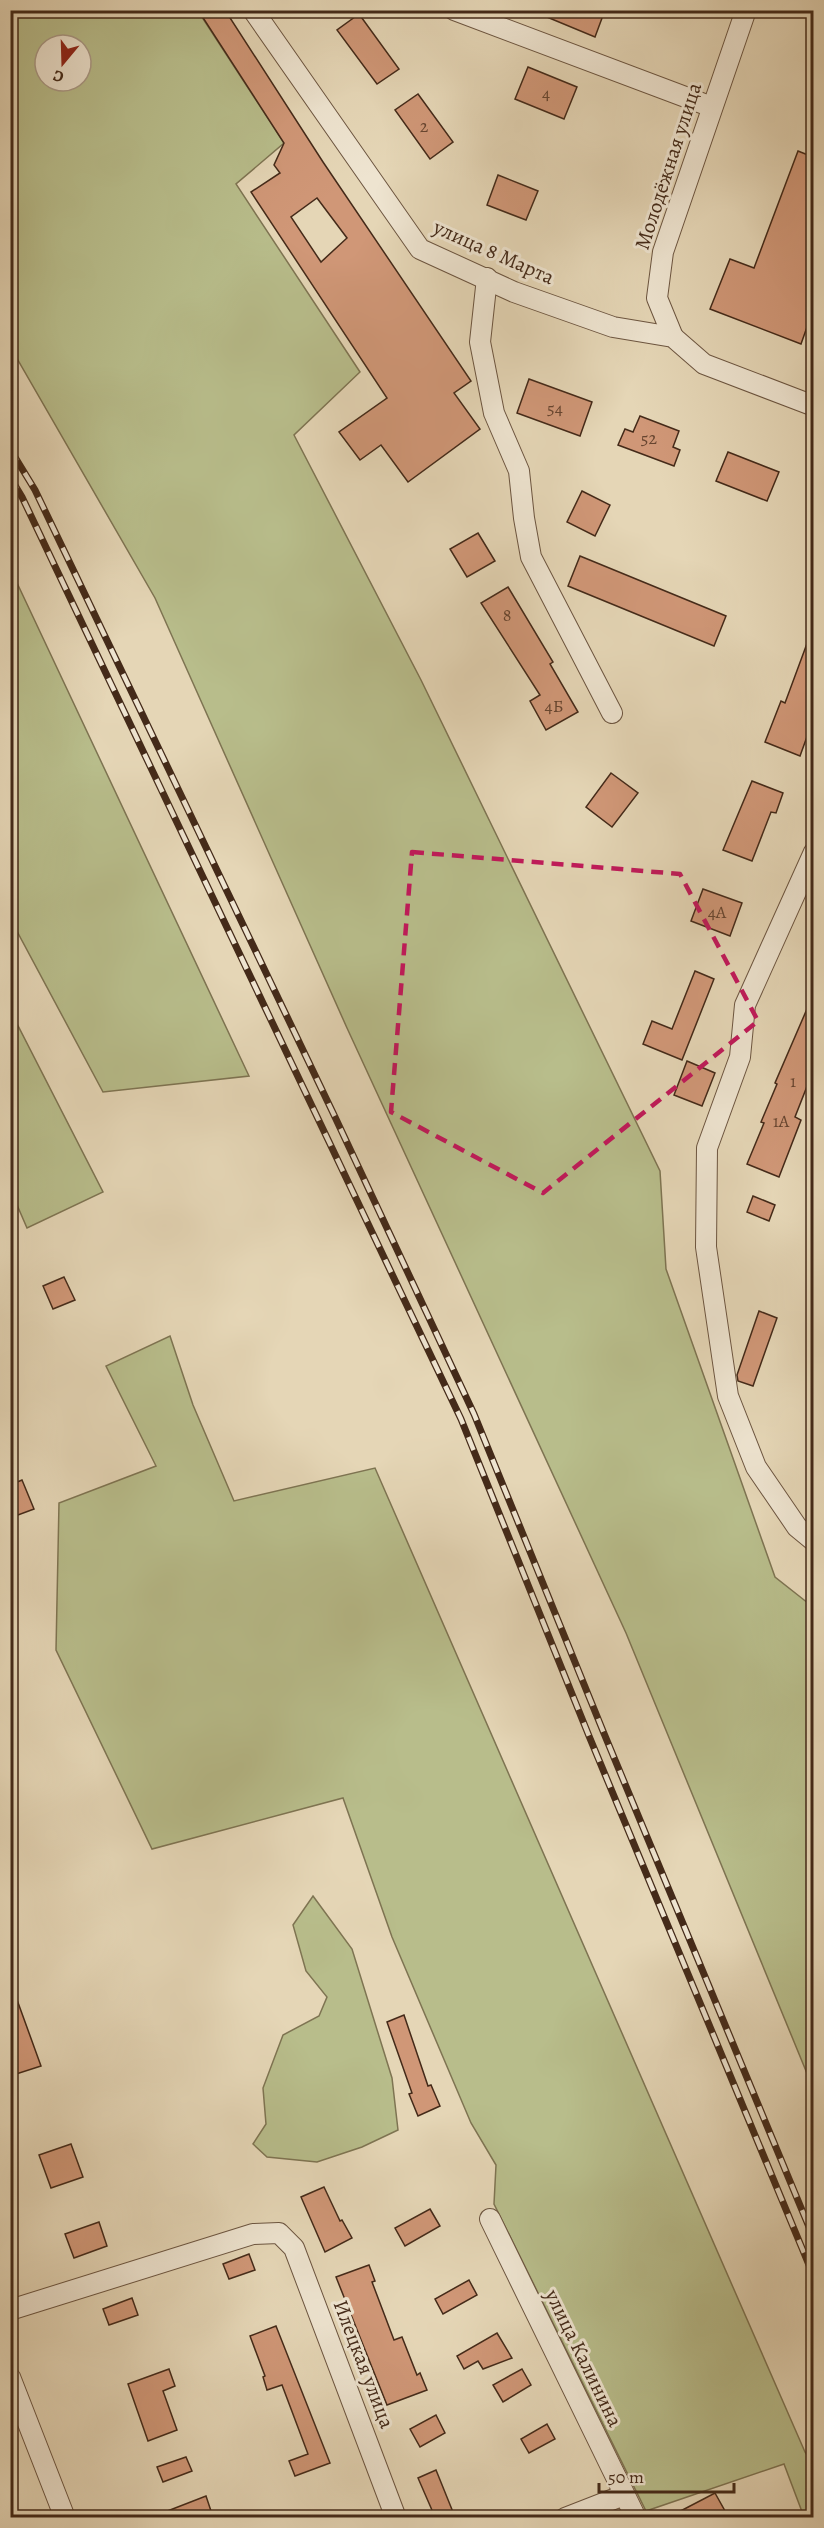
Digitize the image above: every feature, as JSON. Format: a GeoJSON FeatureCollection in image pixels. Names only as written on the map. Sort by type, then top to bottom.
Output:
{"type":"FeatureCollection","features":[{"type":"Feature","properties":{"kind":"street","name":"улица 8 Марта"},"geometry":{"type":"LineString","coordinates":[[253,10],[420,249],[514,292],[613,327],[673,337]]}},
{"type":"Feature","properties":{"kind":"street"},"geometry":{"type":"LineString","coordinates":[[454,10],[712,107]]}},
{"type":"Feature","properties":{"kind":"street","name":"Молодёжная улица"},"geometry":{"type":"LineString","coordinates":[[673,337],[657,298],[663,252],[746,10]]}},
{"type":"Feature","properties":{"kind":"street"},"geometry":{"type":"LineString","coordinates":[[487,279],[480,342],[494,413],[519,471],[531,557],[612,713]]}},
{"type":"Feature","properties":{"kind":"street"},"geometry":{"type":"LineString","coordinates":[[673,337],[704,364],[813,406]]}},
{"type":"Feature","properties":{"kind":"street"},"geometry":{"type":"LineString","coordinates":[[813,852],[745,1005],[740,1057],[706,1148],[706,1236],[728,1396],[756,1467],[797,1527],[813,1541]]}},
{"type":"Feature","properties":{"kind":"street","name":"улица Калинина"},"geometry":{"type":"LineString","coordinates":[[490,2219],[636,2517]]}},
{"type":"Feature","properties":{"kind":"street","name":"Илецкая улица"},"geometry":{"type":"LineString","coordinates":[[10,2310],[252,2234],[279,2233],[294,2248],[396,2517]]}},
{"type":"Feature","properties":{"kind":"street"},"geometry":{"type":"LineString","coordinates":[[10,2377],[65,2517]]}},
{"type":"Feature","properties":{"kind":"street"},"geometry":{"type":"LineString","coordinates":[[565,2517],[624,2495]]}},
{"type":"Feature","properties":{"kind":"highlighted area"},"geometry":{"type":"Polygon","coordinates":[[[412,852],[680,874],[758,1021],[543,1193],[391,1112],[412,852]]]}},
{"type":"Feature","properties":{"kind":"green space"},"geometry":{"type":"Polygon","coordinates":[[[10,11],[198,11],[284,143],[236,184],[360,372],[294,435],[421,680],[660,1171],[666,1269],[775,1577],[813,1607],[813,2088],[626,1633],[347,1028],[155,598],[11,348],[10,11]]]}},
{"type":"Feature","properties":{"kind":"green space"},"geometry":{"type":"Polygon","coordinates":[[[10,568],[249,1076],[103,1092],[11,920],[10,568]]]}},
{"type":"Feature","properties":{"kind":"green space"},"geometry":{"type":"Polygon","coordinates":[[[11,1012],[103,1192],[27,1228],[11,1191],[11,1012]]]}},
{"type":"Feature","properties":{"kind":"green space"},"geometry":{"type":"Polygon","coordinates":[[[170,1336],[193,1405],[234,1501],[375,1468],[805,2452],[813,2465],[813,2517],[804,2517],[784,2464],[646,2511],[494,2204],[496,2165],[471,2123],[392,1937],[343,1798],[152,1849],[56,1650],[59,1503],[156,1466],[106,1366],[170,1336]]]}},
{"type":"Feature","properties":{"kind":"green space"},"geometry":{"type":"Polygon","coordinates":[[[313,1896],[352,1949],[392,2078],[398,2130],[362,2147],[317,2162],[267,2157],[253,2144],[266,2124],[263,2088],[283,2035],[319,2016],[327,1997],[306,1971],[293,1925],[313,1896]]]}},
{"type":"Feature","properties":{"kind":"building"},"geometry":{"type":"Polygon","coordinates":[[[198,10],[225,10],[323,162],[471,381],[454,393],[480,429],[408,482],[381,445],[360,460],[339,432],[387,398],[251,192],[280,173],[274,165],[284,143],[198,10]],[[317,198],[291,217],[321,262],[347,238],[317,198]]]}},
{"type":"Feature","properties":{"kind":"building"},"geometry":{"type":"Polygon","coordinates":[[[530,10],[605,10],[595,37],[530,10]]]}},
{"type":"Feature","properties":{"kind":"building"},"geometry":{"type":"Polygon","coordinates":[[[359,14],[399,69],[377,84],[337,30],[359,14]]]}},
{"type":"Feature","properties":{"kind":"building"},"geometry":{"type":"Polygon","coordinates":[[[528,67],[577,87],[564,119],[515,99],[528,67]]]}},
{"type":"Feature","properties":{"kind":"building"},"geometry":{"type":"Polygon","coordinates":[[[418,94],[453,142],[430,159],[395,110],[418,94]]]}},
{"type":"Feature","properties":{"kind":"building"},"geometry":{"type":"Polygon","coordinates":[[[798,151],[813,157],[813,310],[801,344],[710,309],[730,259],[754,268],[798,151]]]}},
{"type":"Feature","properties":{"kind":"building"},"geometry":{"type":"Polygon","coordinates":[[[498,175],[538,191],[526,220],[487,205],[498,175]]]}},
{"type":"Feature","properties":{"kind":"building"},"geometry":{"type":"Polygon","coordinates":[[[529,379],[592,402],[580,436],[517,413],[529,379]]]}},
{"type":"Feature","properties":{"kind":"building"},"geometry":{"type":"Polygon","coordinates":[[[640,416],[679,431],[673,447],[680,450],[674,466],[618,445],[625,429],[633,432],[640,416]]]}},
{"type":"Feature","properties":{"kind":"building"},"geometry":{"type":"Polygon","coordinates":[[[728,452],[779,472],[767,501],[716,481],[728,452]]]}},
{"type":"Feature","properties":{"kind":"building"},"geometry":{"type":"Polygon","coordinates":[[[582,491],[610,505],[595,536],[567,522],[582,491]]]}},
{"type":"Feature","properties":{"kind":"building"},"geometry":{"type":"Polygon","coordinates":[[[478,533],[495,561],[467,577],[450,549],[478,533]]]}},
{"type":"Feature","properties":{"kind":"building"},"geometry":{"type":"Polygon","coordinates":[[[580,556],[726,616],[714,646],[568,586],[580,556]]]}},
{"type":"Feature","properties":{"kind":"building"},"geometry":{"type":"Polygon","coordinates":[[[508,587],[553,662],[550,664],[578,712],[546,730],[530,701],[540,695],[481,603],[508,587]]]}},
{"type":"Feature","properties":{"kind":"building"},"geometry":{"type":"Polygon","coordinates":[[[812,630],[813,720],[800,756],[765,742],[781,701],[785,703],[812,630]]]}},
{"type":"Feature","properties":{"kind":"building"},"geometry":{"type":"Polygon","coordinates":[[[611,773],[638,793],[612,827],[586,807],[611,773]]]}},
{"type":"Feature","properties":{"kind":"building"},"geometry":{"type":"Polygon","coordinates":[[[752,781],[783,793],[776,813],[771,812],[752,861],[723,850],[752,781]]]}},
{"type":"Feature","properties":{"kind":"building"},"geometry":{"type":"Polygon","coordinates":[[[703,889],[742,903],[730,936],[691,921],[703,889]]]}},
{"type":"Feature","properties":{"kind":"building"},"geometry":{"type":"Polygon","coordinates":[[[695,971],[714,979],[682,1060],[643,1044],[652,1021],[672,1029],[695,971]]]}},
{"type":"Feature","properties":{"kind":"building"},"geometry":{"type":"Polygon","coordinates":[[[813,995],[813,1071],[795,1117],[801,1120],[779,1177],[747,1164],[764,1123],[761,1122],[777,1084],[775,1083],[813,995]]]}},
{"type":"Feature","properties":{"kind":"building"},"geometry":{"type":"Polygon","coordinates":[[[687,1061],[715,1073],[702,1106],[674,1095],[687,1061]]]}},
{"type":"Feature","properties":{"kind":"building"},"geometry":{"type":"Polygon","coordinates":[[[753,1196],[775,1205],[769,1221],[747,1212],[753,1196]]]}},
{"type":"Feature","properties":{"kind":"building"},"geometry":{"type":"Polygon","coordinates":[[[64,1277],[75,1300],[53,1309],[43,1286],[64,1277]]]}},
{"type":"Feature","properties":{"kind":"building"},"geometry":{"type":"Polygon","coordinates":[[[759,1311],[777,1318],[753,1386],[738,1381],[737,1375],[759,1311]]]}},
{"type":"Feature","properties":{"kind":"building"},"geometry":{"type":"Polygon","coordinates":[[[22,1480],[34,1509],[10,1518],[10,1485],[22,1480]]]}},
{"type":"Feature","properties":{"kind":"building"},"geometry":{"type":"Polygon","coordinates":[[[10,1986],[12,1986],[41,2066],[10,2076],[10,1986]]]}},
{"type":"Feature","properties":{"kind":"building"},"geometry":{"type":"Polygon","coordinates":[[[404,2015],[428,2086],[431,2085],[440,2106],[418,2116],[387,2022],[404,2015]]]}},
{"type":"Feature","properties":{"kind":"building"},"geometry":{"type":"Polygon","coordinates":[[[71,2144],[83,2177],[51,2188],[39,2155],[71,2144]]]}},
{"type":"Feature","properties":{"kind":"building"},"geometry":{"type":"Polygon","coordinates":[[[324,2187],[340,2221],[342,2220],[352,2238],[325,2252],[301,2197],[324,2187]]]}},
{"type":"Feature","properties":{"kind":"building"},"geometry":{"type":"Polygon","coordinates":[[[430,2209],[440,2226],[405,2246],[395,2228],[430,2209]]]}},
{"type":"Feature","properties":{"kind":"building"},"geometry":{"type":"Polygon","coordinates":[[[99,2222],[107,2246],[74,2258],[65,2234],[99,2222]]]}},
{"type":"Feature","properties":{"kind":"building"},"geometry":{"type":"Polygon","coordinates":[[[249,2254],[255,2270],[229,2279],[223,2264],[249,2254]]]}},
{"type":"Feature","properties":{"kind":"building"},"geometry":{"type":"Polygon","coordinates":[[[369,2265],[375,2281],[372,2282],[394,2340],[402,2337],[417,2375],[420,2373],[427,2390],[387,2405],[336,2277],[369,2265]]]}},
{"type":"Feature","properties":{"kind":"building"},"geometry":{"type":"Polygon","coordinates":[[[469,2280],[477,2295],[443,2314],[435,2299],[469,2280]]]}},
{"type":"Feature","properties":{"kind":"building"},"geometry":{"type":"Polygon","coordinates":[[[132,2298],[138,2315],[109,2325],[103,2309],[132,2298]]]}},
{"type":"Feature","properties":{"kind":"building"},"geometry":{"type":"Polygon","coordinates":[[[276,2326],[330,2463],[295,2476],[289,2461],[308,2454],[282,2385],[267,2390],[263,2377],[265,2376],[250,2336],[276,2326]]]}},
{"type":"Feature","properties":{"kind":"building"},"geometry":{"type":"Polygon","coordinates":[[[497,2333],[512,2358],[483,2369],[478,2361],[464,2369],[457,2356],[497,2333]]]}},
{"type":"Feature","properties":{"kind":"building"},"geometry":{"type":"Polygon","coordinates":[[[169,2369],[175,2386],[163,2391],[177,2430],[148,2441],[128,2384],[169,2369]]]}},
{"type":"Feature","properties":{"kind":"building"},"geometry":{"type":"Polygon","coordinates":[[[522,2369],[531,2385],[503,2402],[493,2385],[522,2369]]]}},
{"type":"Feature","properties":{"kind":"building"},"geometry":{"type":"Polygon","coordinates":[[[436,2415],[445,2433],[420,2447],[410,2429],[436,2415]]]}},
{"type":"Feature","properties":{"kind":"building"},"geometry":{"type":"Polygon","coordinates":[[[547,2424],[555,2439],[529,2453],[521,2439],[547,2424]]]}},
{"type":"Feature","properties":{"kind":"building"},"geometry":{"type":"Polygon","coordinates":[[[186,2457],[192,2471],[163,2482],[157,2467],[186,2457]]]}},
{"type":"Feature","properties":{"kind":"building"},"geometry":{"type":"Polygon","coordinates":[[[436,2470],[455,2517],[435,2517],[418,2478],[436,2470]]]}},
{"type":"Feature","properties":{"kind":"building"},"geometry":{"type":"Polygon","coordinates":[[[715,2493],[725,2511],[712,2517],[669,2517],[715,2493]]]}},
{"type":"Feature","properties":{"kind":"building"},"geometry":{"type":"Polygon","coordinates":[[[206,2496],[211,2511],[193,2517],[152,2517],[206,2496]]]}},
{"type":"Feature","properties":{"kind":"railway"},"geometry":{"type":"LineString","coordinates":[[10,449],[35,490],[335,1117],[474,1414],[814,2239]]}},
{"type":"Feature","properties":{"kind":"railway"},"geometry":{"type":"LineString","coordinates":[[10,477],[22,497],[461,1419],[589,1736],[814,2277]]}}]}
